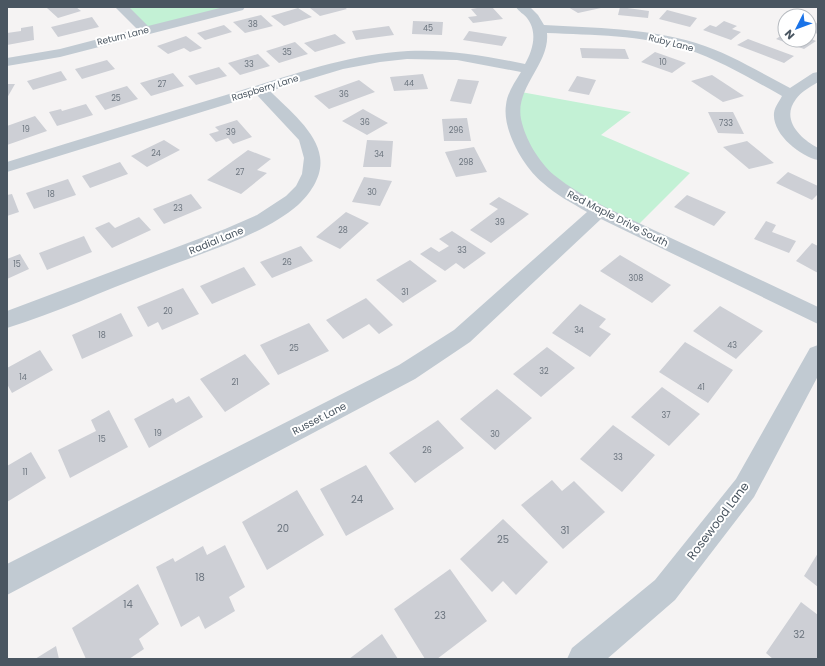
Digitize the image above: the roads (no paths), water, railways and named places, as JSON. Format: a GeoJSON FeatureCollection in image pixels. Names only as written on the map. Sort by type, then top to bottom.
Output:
{"type":"FeatureCollection","features":[{"type":"Feature","properties":{"kind":"street"},"geometry":{"type":"LineString","coordinates":[[121,7],[136,20],[145,31]]}},
{"type":"Feature","properties":{"kind":"street","name":"Return Lane"},"geometry":{"type":"LineString","coordinates":[[7,62],[60,53],[239,7]]}},
{"type":"Feature","properties":{"kind":"street"},"geometry":{"type":"LineString","coordinates":[[522,7],[535,19],[541,29]]}},
{"type":"Feature","properties":{"kind":"street","name":"Red Maple Drive South"},"geometry":{"type":"LineString","coordinates":[[541,29],[541,45],[514,100],[512,118],[518,135],[529,156],[546,178],[571,196],[599,211],[818,316]]}},
{"type":"Feature","properties":{"kind":"street","name":"Ruby Lane"},"geometry":{"type":"LineString","coordinates":[[541,29],[623,33],[687,46],[711,54],[791,95]]}},
{"type":"Feature","properties":{"kind":"street","name":"Raspberry Lane"},"geometry":{"type":"LineString","coordinates":[[7,166],[340,65],[391,56],[420,54],[448,55],[529,68]]}},
{"type":"Feature","properties":{"kind":"street"},"geometry":{"type":"LineString","coordinates":[[818,76],[791,95],[783,107],[782,115],[788,132],[794,139],[818,155]]}},
{"type":"Feature","properties":{"kind":"street","name":"Radial Lane"},"geometry":{"type":"LineString","coordinates":[[7,320],[232,234],[260,222],[286,206],[300,193],[309,178],[312,165],[311,148],[307,139],[260,89]]}},
{"type":"Feature","properties":{"kind":"street","name":"Russet Lane"},"geometry":{"type":"LineString","coordinates":[[7,580],[407,372],[462,336],[599,211]]}},
{"type":"Feature","properties":{"kind":"street","name":"Rosewood Lane"},"geometry":{"type":"LineString","coordinates":[[583,659],[665,590],[745,488],[818,354]]}}]}
